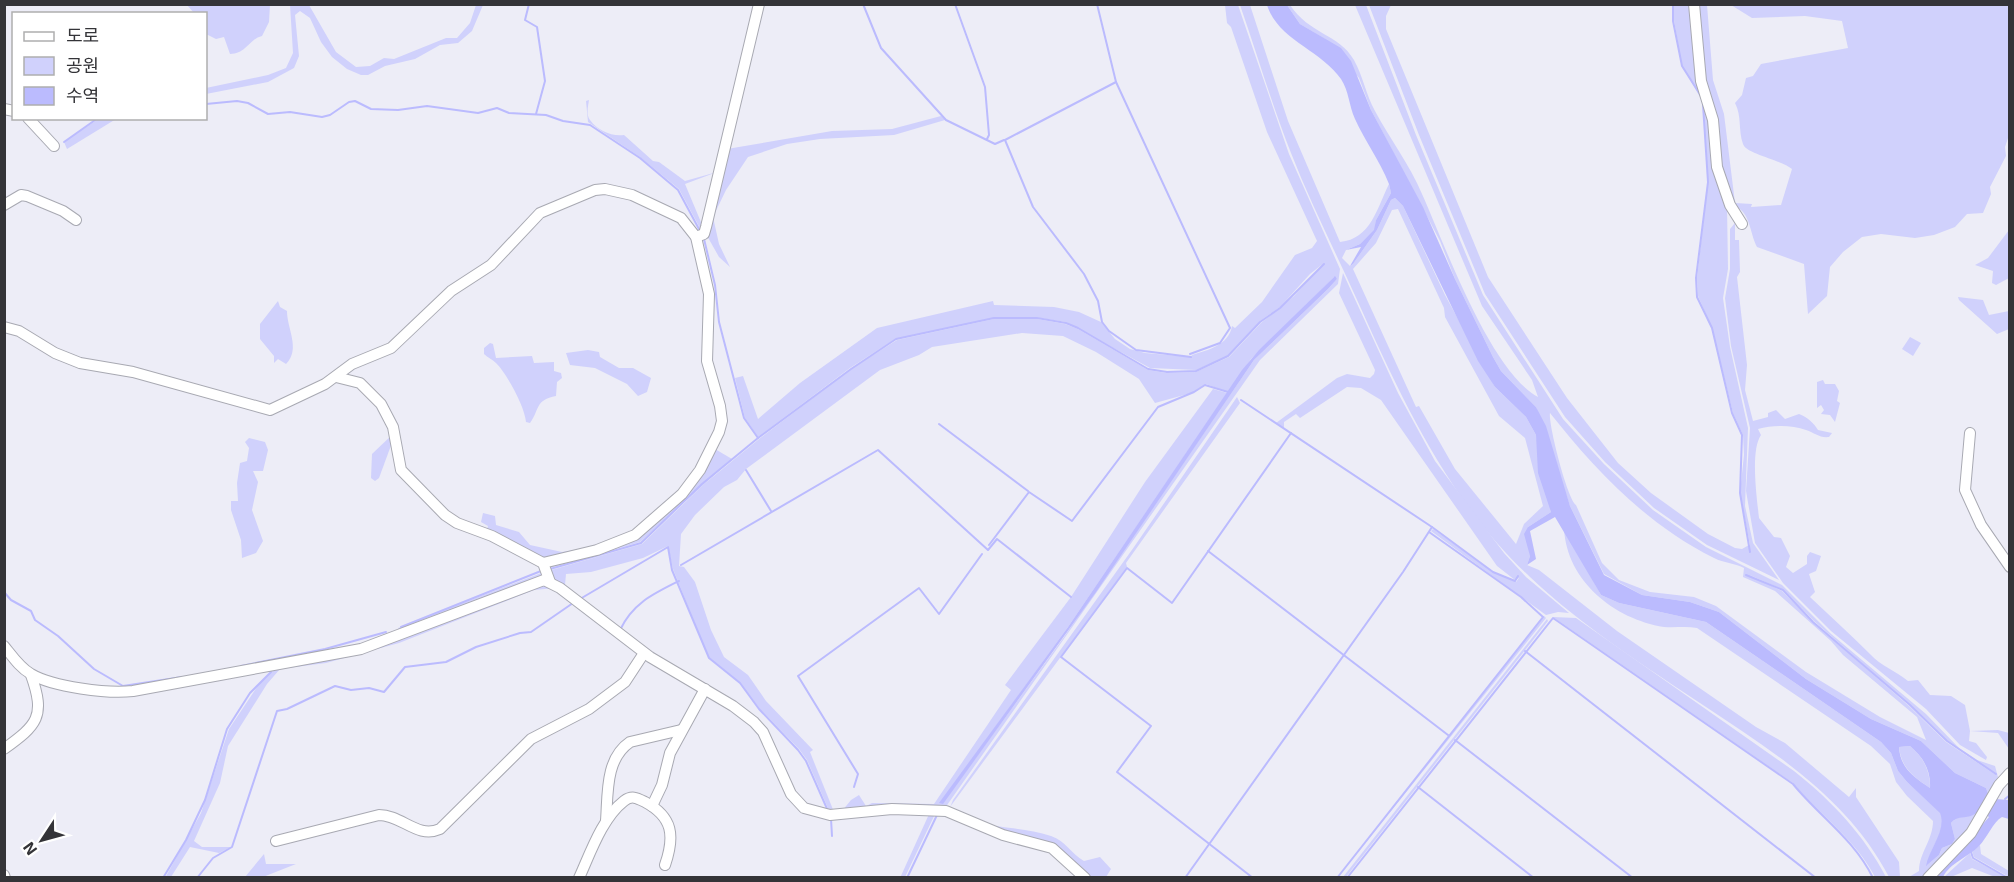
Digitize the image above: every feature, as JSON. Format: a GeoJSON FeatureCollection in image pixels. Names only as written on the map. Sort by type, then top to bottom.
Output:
{"type":"FeatureCollection","features":[{"type":"Feature","properties":{"kind":"street"},"geometry":{"type":"LineString","coordinates":[[696,237],[704,234],[706,227],[759,4]]}},
{"type":"Feature","properties":{"kind":"street"},"geometry":{"type":"LineString","coordinates":[[1694,4],[1701,81],[1713,120],[1716,167],[1730,206],[1742,224]]}},
{"type":"Feature","properties":{"kind":"street"},"geometry":{"type":"LineString","coordinates":[[30,120],[54,146]]}},
{"type":"Feature","properties":{"kind":"street"},"geometry":{"type":"LineString","coordinates":[[4,327],[19,331],[55,353],[86,365],[133,372],[203,393],[232,399],[263,410],[277,408],[336,377],[352,364],[391,348],[451,291],[491,265],[526,230],[534,217],[586,194],[605,189],[632,195],[681,219],[696,237],[710,294],[707,361],[722,422],[714,445],[682,494],[635,535],[597,550],[543,563],[492,536],[457,523],[445,515],[401,470],[393,427],[381,404],[360,383],[336,377]]}},
{"type":"Feature","properties":{"kind":"street"},"geometry":{"type":"LineString","coordinates":[[4,204],[21,195],[27,196],[63,211],[76,220]]}},
{"type":"Feature","properties":{"kind":"street"},"geometry":{"type":"LineString","coordinates":[[1970,433],[1965,490],[1981,525],[2010,567]]}},
{"type":"Feature","properties":{"kind":"street"},"geometry":{"type":"LineString","coordinates":[[543,563],[550,582]]}},
{"type":"Feature","properties":{"kind":"street"},"geometry":{"type":"LineString","coordinates":[[32,675],[89,690],[120,692],[326,657],[386,641],[544,580],[550,582],[644,652],[733,706],[759,726],[790,794],[804,808],[830,815],[892,809],[946,811],[1003,835],[1052,848],[1085,878]]}},
{"type":"Feature","properties":{"kind":"street"},"geometry":{"type":"LineString","coordinates":[[4,646],[32,675],[37,691],[36,721],[31,729],[4,749]]}},
{"type":"Feature","properties":{"kind":"street"},"geometry":{"type":"LineString","coordinates":[[276,842],[379,815],[396,817],[424,832],[440,829],[531,739],[589,709],[625,682],[644,652]]}},
{"type":"Feature","properties":{"kind":"street"},"geometry":{"type":"LineString","coordinates":[[652,806],[662,785],[670,753],[705,689]]}},
{"type":"Feature","properties":{"kind":"street"},"geometry":{"type":"LineString","coordinates":[[606,825],[610,770],[624,747],[630,742],[681,730]]}},
{"type":"Feature","properties":{"kind":"street"},"geometry":{"type":"LineString","coordinates":[[1928,878],[1960,846],[1983,815],[1992,796],[2010,773]]}},
{"type":"Feature","properties":{"kind":"street"},"geometry":{"type":"LineString","coordinates":[[579,878],[617,807],[629,798],[635,797],[664,815],[670,836],[665,865]]}},
{"type":"Feature","properties":{"kind":"green space"},"geometry":{"type":"Polygon","coordinates":[[[187,5],[270,5],[269,22],[262,36],[240,52],[230,54],[224,37],[216,39],[207,34],[207,12],[193,12],[187,5]]]}},
{"type":"Feature","properties":{"kind":"green space"},"geometry":{"type":"Polygon","coordinates":[[[290,5],[309,5],[336,52],[356,67],[370,66],[384,58],[394,59],[446,38],[457,38],[470,23],[476,5],[483,5],[472,31],[458,43],[440,45],[415,59],[385,66],[368,75],[361,75],[347,69],[332,57],[321,42],[310,18],[300,11],[295,15],[299,56],[294,68],[268,82],[207,94],[207,88],[268,75],[286,68],[293,53],[290,5]]]}},
{"type":"Feature","properties":{"kind":"green space"},"geometry":{"type":"Polygon","coordinates":[[[1225,5],[1238,5],[1289,154],[1340,269],[1338,284],[1260,360],[945,808],[831,815],[807,760],[799,749],[760,709],[740,683],[709,658],[673,569],[668,546],[643,558],[591,572],[566,574],[565,585],[569,589],[553,581],[548,571],[642,544],[703,485],[759,439],[851,369],[897,340],[994,319],[1037,319],[1078,329],[1148,370],[1166,373],[1196,372],[1229,357],[1261,323],[1294,296],[1324,263],[1310,274],[1280,307],[1260,321],[1228,356],[1196,370],[1150,368],[1066,322],[1034,317],[994,318],[895,339],[850,368],[758,437],[745,418],[735,378],[743,376],[758,419],[800,383],[877,328],[993,301],[994,305],[1054,307],[1079,312],[1101,322],[1115,339],[1130,349],[1145,353],[1191,357],[1222,342],[1227,338],[1232,326],[1235,328],[1262,302],[1295,255],[1312,248],[1317,241],[1267,132],[1231,27],[1227,23],[1225,5]],[[1334,277],[1251,359],[1228,392],[1206,384],[1195,392],[1155,403],[1139,379],[1096,352],[1063,336],[1022,333],[932,347],[919,355],[880,370],[746,469],[737,480],[724,487],[695,515],[681,534],[679,566],[684,567],[695,582],[711,630],[724,657],[748,675],[766,701],[813,750],[810,752],[834,812],[842,811],[851,800],[859,795],[866,806],[872,803],[934,804],[1011,690],[1005,685],[1071,597],[1145,482],[1213,389],[1227,393],[1068,627],[940,803],[945,800],[1064,637],[1254,360],[1337,279],[1334,277]]]}},
{"type":"Feature","properties":{"kind":"green space"},"geometry":{"type":"Polygon","coordinates":[[[1240,5],[1250,5],[1288,121],[1340,242],[1351,240],[1366,229],[1389,184],[1391,193],[1376,220],[1375,230],[1360,244],[1346,250],[1342,258],[1350,266],[1353,264],[1377,230],[1391,200],[1395,198],[1403,206],[1445,295],[1495,387],[1526,417],[1536,435],[1551,512],[1528,527],[1530,556],[1527,565],[1539,570],[1617,631],[1756,727],[1785,743],[1849,797],[1856,788],[1856,797],[1899,862],[1900,877],[1889,877],[1873,850],[1854,825],[1809,781],[1785,761],[1571,613],[1501,548],[1476,517],[1430,449],[1411,413],[1315,210],[1277,117],[1240,5]],[[1398,209],[1392,210],[1376,243],[1353,269],[1416,407],[1419,406],[1455,469],[1516,544],[1524,524],[1543,506],[1525,438],[1499,416],[1445,317],[1444,308],[1398,209]]]}},
{"type":"Feature","properties":{"kind":"green space"},"geometry":{"type":"Polygon","coordinates":[[[1287,5],[1290,5],[1306,22],[1348,51],[1354,60],[1375,111],[1417,183],[1456,274],[1486,335],[1520,383],[1538,397],[1532,380],[1482,306],[1355,5],[1366,5],[1416,135],[1483,295],[1563,419],[1604,464],[1653,510],[1706,547],[1782,585],[1830,633],[1926,714],[1959,748],[1977,760],[1995,766],[1998,777],[1989,796],[1986,788],[1955,773],[1921,741],[1871,719],[1806,679],[1719,612],[1690,602],[1642,595],[1604,574],[1570,506],[1536,407],[1501,371],[1493,357],[1455,279],[1440,241],[1371,110],[1359,78],[1325,39],[1300,24],[1287,5]],[[1550,413],[1555,445],[1572,499],[1602,563],[1619,580],[1650,592],[1694,597],[1716,606],[1806,672],[1880,717],[1926,740],[1917,717],[1843,655],[1831,641],[1775,591],[1743,577],[1744,568],[1718,560],[1689,544],[1644,512],[1585,455],[1550,413]],[[1747,574],[1782,591],[1813,622],[1909,706],[1946,742],[1996,775],[1947,741],[1910,705],[1814,621],[1784,590],[1747,574]]]}},
{"type":"Feature","properties":{"kind":"green space"},"geometry":{"type":"Polygon","coordinates":[[[1369,5],[1391,5],[1386,16],[1386,29],[1488,277],[1567,398],[1618,463],[1651,493],[1708,534],[1735,548],[1742,549],[1749,545],[1750,552],[1750,545],[1740,493],[1744,455],[1743,435],[1733,413],[1712,328],[1698,296],[1697,278],[1708,182],[1703,102],[1682,66],[1672,9],[1674,5],[1691,5],[1700,86],[1727,206],[1728,269],[1723,298],[1730,347],[1748,428],[1745,506],[1753,543],[1779,580],[1707,545],[1654,508],[1605,462],[1565,417],[1485,294],[1419,135],[1369,5]]]}},
{"type":"Feature","properties":{"kind":"green space"},"geometry":{"type":"Polygon","coordinates":[[[1695,5],[1707,5],[1713,80],[1724,114],[1735,203],[1752,204],[1751,207],[1781,205],[1792,169],[1751,151],[1743,144],[1735,103],[1742,95],[1746,78],[1753,76],[1761,64],[1848,48],[1842,21],[1805,16],[1752,18],[1731,5],[2009,5],[2009,135],[2005,147],[2006,156],[1990,187],[1991,194],[1983,213],[1967,214],[1955,227],[1934,235],[1915,238],[1881,234],[1862,237],[1843,252],[1830,267],[1827,296],[1808,314],[1804,264],[1757,247],[1746,216],[1738,207],[1731,205],[1706,91],[1695,5]]]}},
{"type":"Feature","properties":{"kind":"green space"},"geometry":{"type":"Polygon","coordinates":[[[589,100],[588,116],[597,127],[610,134],[624,135],[653,161],[659,162],[685,181],[717,172],[685,184],[703,227],[701,230],[679,189],[640,157],[588,122],[586,101],[589,100]]]}},
{"type":"Feature","properties":{"kind":"green space"},"geometry":{"type":"Polygon","coordinates":[[[941,116],[945,120],[894,135],[820,139],[787,144],[748,157],[726,190],[713,217],[719,244],[730,267],[719,257],[706,234],[727,149],[832,131],[892,129],[941,116]]]}},
{"type":"Feature","properties":{"kind":"green space"},"geometry":{"type":"Polygon","coordinates":[[[97,120],[114,120],[67,149],[64,142],[97,120]]]}},
{"type":"Feature","properties":{"kind":"green space"},"geometry":{"type":"Polygon","coordinates":[[[1735,223],[1735,240],[1739,240],[1740,272],[1737,277],[1747,365],[1745,390],[1753,421],[1768,417],[1768,413],[1776,410],[1785,419],[1799,414],[1810,420],[1818,430],[1832,433],[1826,437],[1789,426],[1758,429],[1761,435],[1756,452],[1755,475],[1759,518],[1774,537],[1781,538],[1790,556],[1786,567],[1793,573],[1807,564],[1807,556],[1810,552],[1821,556],[1816,571],[1809,574],[1815,592],[1810,597],[1874,658],[1908,681],[1918,680],[1930,695],[1951,696],[1965,705],[1970,731],[1969,741],[1976,743],[1987,757],[1986,760],[1960,745],[1926,709],[1831,631],[1783,583],[1755,543],[1746,491],[1750,428],[1731,346],[1725,298],[1730,269],[1730,229],[1735,223]]]}},
{"type":"Feature","properties":{"kind":"green space"},"geometry":{"type":"Polygon","coordinates":[[[2009,230],[2009,278],[1996,285],[1992,283],[1993,271],[1975,265],[1988,258],[2009,230]]]}},
{"type":"Feature","properties":{"kind":"green space"},"geometry":{"type":"Polygon","coordinates":[[[1343,273],[1398,393],[1435,461],[1504,553],[1526,577],[1569,613],[1558,612],[1546,615],[1431,531],[1433,529],[1494,572],[1516,582],[1519,578],[1515,580],[1497,566],[1381,400],[1361,388],[1347,387],[1300,418],[1296,414],[1284,422],[1284,428],[1276,423],[1337,378],[1347,374],[1370,378],[1374,374],[1375,370],[1339,293],[1343,273]]]}},
{"type":"Feature","properties":{"kind":"green space"},"geometry":{"type":"Polygon","coordinates":[[[1958,297],[1983,300],[1989,315],[2009,311],[2009,329],[1997,334],[1958,297]]]}},
{"type":"Feature","properties":{"kind":"green space"},"geometry":{"type":"Polygon","coordinates":[[[278,301],[280,307],[287,311],[293,345],[286,364],[278,359],[274,363],[274,356],[260,339],[260,324],[278,301]]]}},
{"type":"Feature","properties":{"kind":"green space"},"geometry":{"type":"Polygon","coordinates":[[[1910,337],[1921,343],[1913,356],[1902,349],[1910,337]]]}},
{"type":"Feature","properties":{"kind":"green space"},"geometry":{"type":"Polygon","coordinates":[[[490,343],[493,344],[496,358],[532,356],[534,363],[554,362],[554,371],[561,373],[562,378],[557,382],[556,396],[541,403],[530,423],[526,422],[515,391],[505,375],[496,363],[484,354],[484,348],[490,343]]]}},
{"type":"Feature","properties":{"kind":"green space"},"geometry":{"type":"Polygon","coordinates":[[[588,350],[599,352],[600,357],[619,368],[633,368],[651,378],[647,392],[638,396],[627,384],[595,368],[570,365],[566,353],[588,350]]]}},
{"type":"Feature","properties":{"kind":"green space"},"geometry":{"type":"Polygon","coordinates":[[[1823,380],[1825,384],[1835,384],[1839,391],[1837,401],[1840,403],[1835,422],[1830,415],[1821,414],[1824,410],[1821,405],[1817,408],[1817,382],[1823,380]]]}},
{"type":"Feature","properties":{"kind":"green space"},"geometry":{"type":"Polygon","coordinates":[[[1237,397],[1240,403],[1126,563],[1127,567],[950,806],[1134,547],[1237,397]]]}},
{"type":"Feature","properties":{"kind":"green space"},"geometry":{"type":"Polygon","coordinates":[[[393,434],[393,440],[379,478],[375,481],[371,478],[372,454],[393,434]]]}},
{"type":"Feature","properties":{"kind":"green space"},"geometry":{"type":"Polygon","coordinates":[[[249,438],[265,442],[268,450],[263,471],[253,471],[258,482],[252,510],[263,541],[256,553],[242,558],[241,540],[231,510],[231,501],[238,501],[237,483],[240,463],[247,461],[249,448],[245,442],[249,438]]]}},
{"type":"Feature","properties":{"kind":"green space"},"geometry":{"type":"Polygon","coordinates":[[[715,449],[732,459],[640,542],[549,568],[549,564],[639,535],[715,449]]]}},
{"type":"Feature","properties":{"kind":"green space"},"geometry":{"type":"Polygon","coordinates":[[[483,513],[495,516],[496,525],[519,532],[530,545],[562,552],[575,550],[544,562],[486,533],[488,526],[481,522],[483,513]]]}},
{"type":"Feature","properties":{"kind":"green space"},"geometry":{"type":"Polygon","coordinates":[[[1564,529],[1601,595],[1619,603],[1706,622],[1881,742],[1891,753],[1898,771],[1907,782],[1941,813],[1942,826],[1927,865],[1939,855],[1942,848],[1952,844],[1955,839],[1951,823],[1957,818],[1979,810],[1969,831],[1924,877],[1909,877],[1919,871],[1933,821],[1896,782],[1890,764],[1871,746],[1697,628],[1664,627],[1645,623],[1611,606],[1584,581],[1574,565],[1567,548],[1564,529]]]}},
{"type":"Feature","properties":{"kind":"green space"},"geometry":{"type":"Polygon","coordinates":[[[544,572],[544,576],[399,631],[398,628],[544,572]]]}},
{"type":"Feature","properties":{"kind":"green space"},"geometry":{"type":"Polygon","coordinates":[[[538,584],[556,588],[534,590],[399,643],[326,663],[280,669],[267,684],[228,746],[220,783],[194,841],[202,847],[231,847],[219,853],[190,847],[171,877],[165,878],[201,813],[229,729],[261,681],[276,668],[326,659],[538,584]]]}},
{"type":"Feature","properties":{"kind":"green space"},"geometry":{"type":"Polygon","coordinates":[[[1544,616],[1546,618],[1338,877],[1544,616]]]}},
{"type":"Feature","properties":{"kind":"green space"},"geometry":{"type":"Polygon","coordinates":[[[1553,617],[1576,618],[1794,771],[1846,820],[1868,847],[1886,877],[1875,877],[1848,839],[1793,783],[1553,617]]]}},
{"type":"Feature","properties":{"kind":"green space"},"geometry":{"type":"Polygon","coordinates":[[[1547,619],[1548,621],[1346,877],[1343,877],[1547,619]]]}},
{"type":"Feature","properties":{"kind":"green space"},"geometry":{"type":"Polygon","coordinates":[[[1998,730],[2009,733],[2009,749],[1998,733],[1970,731],[1998,730]]]}},
{"type":"Feature","properties":{"kind":"green space"},"geometry":{"type":"Polygon","coordinates":[[[1910,746],[1925,764],[1930,788],[1914,776],[1902,761],[1899,747],[1910,746]]]}},
{"type":"Feature","properties":{"kind":"green space"},"geometry":{"type":"Polygon","coordinates":[[[950,807],[961,815],[986,824],[1051,836],[1061,841],[1084,861],[1100,857],[1111,869],[1106,877],[1089,877],[1049,844],[1002,833],[949,810],[950,807]]]}},
{"type":"Feature","properties":{"kind":"green space"},"geometry":{"type":"Polygon","coordinates":[[[930,812],[936,812],[905,877],[900,878],[930,812]]]}},
{"type":"Feature","properties":{"kind":"green space"},"geometry":{"type":"Polygon","coordinates":[[[1980,845],[1981,854],[2009,871],[2009,877],[1974,857],[1972,851],[1980,845]]]}},
{"type":"Feature","properties":{"kind":"green space"},"geometry":{"type":"Polygon","coordinates":[[[1970,853],[1972,859],[2006,877],[1995,877],[1972,868],[1943,878],[1970,853]]]}},
{"type":"Feature","properties":{"kind":"green space"},"geometry":{"type":"Polygon","coordinates":[[[264,854],[266,864],[296,864],[263,877],[245,877],[264,854]]]}},
{"type":"Feature","properties":{"kind":"water"},"geometry":{"type":"Polygon","coordinates":[[[1267,5],[1287,5],[1300,24],[1341,48],[1351,61],[1371,110],[1423,207],[1493,357],[1501,371],[1536,407],[1546,426],[1570,506],[1604,575],[1642,595],[1690,602],[1719,612],[1806,679],[1871,719],[1921,741],[1955,773],[1986,788],[1989,796],[1980,809],[1976,814],[1956,819],[1951,823],[1955,839],[1952,844],[1942,848],[1939,855],[1926,866],[1941,826],[1940,813],[1907,782],[1898,771],[1891,753],[1881,742],[1706,622],[1619,603],[1601,595],[1555,517],[1530,531],[1536,559],[1527,565],[1530,556],[1524,534],[1528,527],[1551,512],[1538,473],[1536,435],[1526,417],[1495,387],[1478,361],[1403,206],[1395,198],[1391,200],[1377,230],[1350,266],[1361,247],[1346,250],[1360,244],[1374,230],[1376,220],[1391,193],[1389,184],[1355,119],[1341,79],[1323,60],[1280,27],[1267,5]],[[1910,746],[1899,747],[1905,766],[1913,776],[1930,788],[1928,770],[1910,746]]]}},
{"type":"Feature","properties":{"kind":"water"},"geometry":{"type":"Polygon","coordinates":[[[1335,276],[1337,279],[1328,289],[1254,360],[1096,592],[943,804],[939,803],[1068,627],[1242,370],[1259,350],[1335,276]]]}},
{"type":"Feature","properties":{"kind":"water"},"geometry":{"type":"Polygon","coordinates":[[[1995,799],[2009,800],[2009,819],[2002,817],[1999,819],[1975,850],[1950,868],[1943,877],[1936,878],[1989,817],[1986,815],[1995,799]]]}},
{"type":"Feature","properties":{"kind":"waterway"},"geometry":{"type":"LineString","coordinates":[[529,4],[525,20],[537,27],[545,81],[536,114]]}},
{"type":"Feature","properties":{"kind":"waterway"},"geometry":{"type":"LineString","coordinates":[[863,4],[881,48],[946,120],[995,144],[1004,140]]}},
{"type":"Feature","properties":{"kind":"waterway"},"geometry":{"type":"LineString","coordinates":[[955,4],[985,87],[989,135],[987,139]]}},
{"type":"Feature","properties":{"kind":"waterway"},"geometry":{"type":"LineString","coordinates":[[1097,4],[1116,82],[1230,328],[1220,343],[1190,354]]}},
{"type":"Feature","properties":{"kind":"waterway"},"geometry":{"type":"LineString","coordinates":[[1673,4],[1673,21],[1682,66],[1701,96]]}},
{"type":"Feature","properties":{"kind":"waterway"},"geometry":{"type":"LineString","coordinates":[[1116,82],[1005,140],[1033,207],[1084,274],[1098,301],[1102,322],[1109,331],[1136,350],[1191,357]]}},
{"type":"Feature","properties":{"kind":"waterway"},"geometry":{"type":"LineString","coordinates":[[207,104],[237,101],[248,103],[268,114],[290,112],[322,117],[355,101],[371,109],[398,110],[427,106],[478,113],[497,108],[509,113],[546,115],[563,121],[590,125],[640,158],[678,190],[700,231]]}},
{"type":"Feature","properties":{"kind":"waterway"},"geometry":{"type":"LineString","coordinates":[[1703,105],[1708,182],[1696,278],[1697,297],[1712,328],[1732,413],[1742,435],[1740,493],[1750,552]]}},
{"type":"Feature","properties":{"kind":"waterway"},"geometry":{"type":"LineString","coordinates":[[64,142],[95,120]]}},
{"type":"Feature","properties":{"kind":"waterway"},"geometry":{"type":"LineString","coordinates":[[704,239],[715,285],[719,322],[744,418],[758,438]]}},
{"type":"Feature","properties":{"kind":"waterway"},"geometry":{"type":"LineString","coordinates":[[550,569],[641,543],[702,484],[758,438],[851,369],[896,339],[994,318],[1037,318],[1066,323],[1078,328],[1148,369],[1167,372],[1196,371],[1228,356],[1260,322],[1280,308],[1324,264]]}},
{"type":"Feature","properties":{"kind":"waterway"},"geometry":{"type":"LineString","coordinates":[[989,545],[1029,492],[1072,521],[1158,407],[1205,385],[1228,392]]}},
{"type":"Feature","properties":{"kind":"waterway"},"geometry":{"type":"LineString","coordinates":[[1241,400],[1432,527],[1493,572],[1515,581],[1518,576]]}},
{"type":"Feature","properties":{"kind":"waterway"},"geometry":{"type":"LineString","coordinates":[[939,424],[1028,491]]}},
{"type":"Feature","properties":{"kind":"waterway"},"geometry":{"type":"LineString","coordinates":[[1253,878],[1117,772],[1151,726],[1061,657],[1127,568],[1172,603],[1291,433]]}},
{"type":"Feature","properties":{"kind":"waterway"},"geometry":{"type":"LineString","coordinates":[[681,565],[878,450],[988,550],[997,539],[1071,597]]}},
{"type":"Feature","properties":{"kind":"waterway"},"geometry":{"type":"LineString","coordinates":[[746,470],[771,511]]}},
{"type":"Feature","properties":{"kind":"waterway"},"geometry":{"type":"LineString","coordinates":[[1185,878],[1403,572],[1432,527]]}},
{"type":"Feature","properties":{"kind":"waterway"},"geometry":{"type":"LineString","coordinates":[[1337,878],[1543,617],[1521,597],[1429,532]]}},
{"type":"Feature","properties":{"kind":"waterway"},"geometry":{"type":"LineString","coordinates":[[580,599],[668,547],[672,570],[709,658],[740,683],[759,709],[798,750],[806,761],[828,811]]}},
{"type":"Feature","properties":{"kind":"waterway"},"geometry":{"type":"LineString","coordinates":[[1208,551],[1448,735]]}},
{"type":"Feature","properties":{"kind":"waterway"},"geometry":{"type":"LineString","coordinates":[[854,787],[858,774],[798,676],[919,588],[939,614],[982,554]]}},
{"type":"Feature","properties":{"kind":"waterway"},"geometry":{"type":"LineString","coordinates":[[401,627],[541,571]]}},
{"type":"Feature","properties":{"kind":"waterway"},"geometry":{"type":"LineString","coordinates":[[1746,575],[1783,590],[1813,622],[1910,705],[1947,741],[1996,774]]}},
{"type":"Feature","properties":{"kind":"waterway"},"geometry":{"type":"LineString","coordinates":[[620,630],[638,606],[652,595],[679,581]]}},
{"type":"Feature","properties":{"kind":"waterway"},"geometry":{"type":"LineString","coordinates":[[4,592],[11,600],[31,611],[35,620],[58,636],[94,669],[123,686],[182,677]]}},
{"type":"Feature","properties":{"kind":"waterway"},"geometry":{"type":"LineString","coordinates":[[197,878],[213,858],[232,847],[277,711],[287,709],[335,686],[351,690],[369,688],[384,692],[405,667],[446,662],[476,647],[520,633],[531,632],[573,603]]}},
{"type":"Feature","properties":{"kind":"waterway"},"geometry":{"type":"LineString","coordinates":[[1347,878],[1553,618],[1793,784],[1847,840],[1873,878]]}},
{"type":"Feature","properties":{"kind":"waterway"},"geometry":{"type":"LineString","coordinates":[[241,666],[325,649],[386,632]]}},
{"type":"Feature","properties":{"kind":"waterway"},"geometry":{"type":"LineString","coordinates":[[1525,651],[1816,878]]}},
{"type":"Feature","properties":{"kind":"waterway"},"geometry":{"type":"LineString","coordinates":[[163,878],[186,840],[205,800],[227,729],[250,693],[271,672]]}},
{"type":"Feature","properties":{"kind":"waterway"},"geometry":{"type":"LineString","coordinates":[[1455,740],[1633,878]]}},
{"type":"Feature","properties":{"kind":"waterway"},"geometry":{"type":"LineString","coordinates":[[1418,787],[1534,878]]}},
{"type":"Feature","properties":{"kind":"waterway"},"geometry":{"type":"LineString","coordinates":[[2005,799],[2010,795]]}},
{"type":"Feature","properties":{"kind":"waterway"},"geometry":{"type":"LineString","coordinates":[[907,878],[937,815]]}},
{"type":"Feature","properties":{"kind":"waterway"},"geometry":{"type":"LineString","coordinates":[[831,819],[832,836]]}},
{"type":"Feature","properties":{"kind":"waterway"},"geometry":{"type":"LineString","coordinates":[[1971,852],[1973,858],[2008,878]]}}]}
